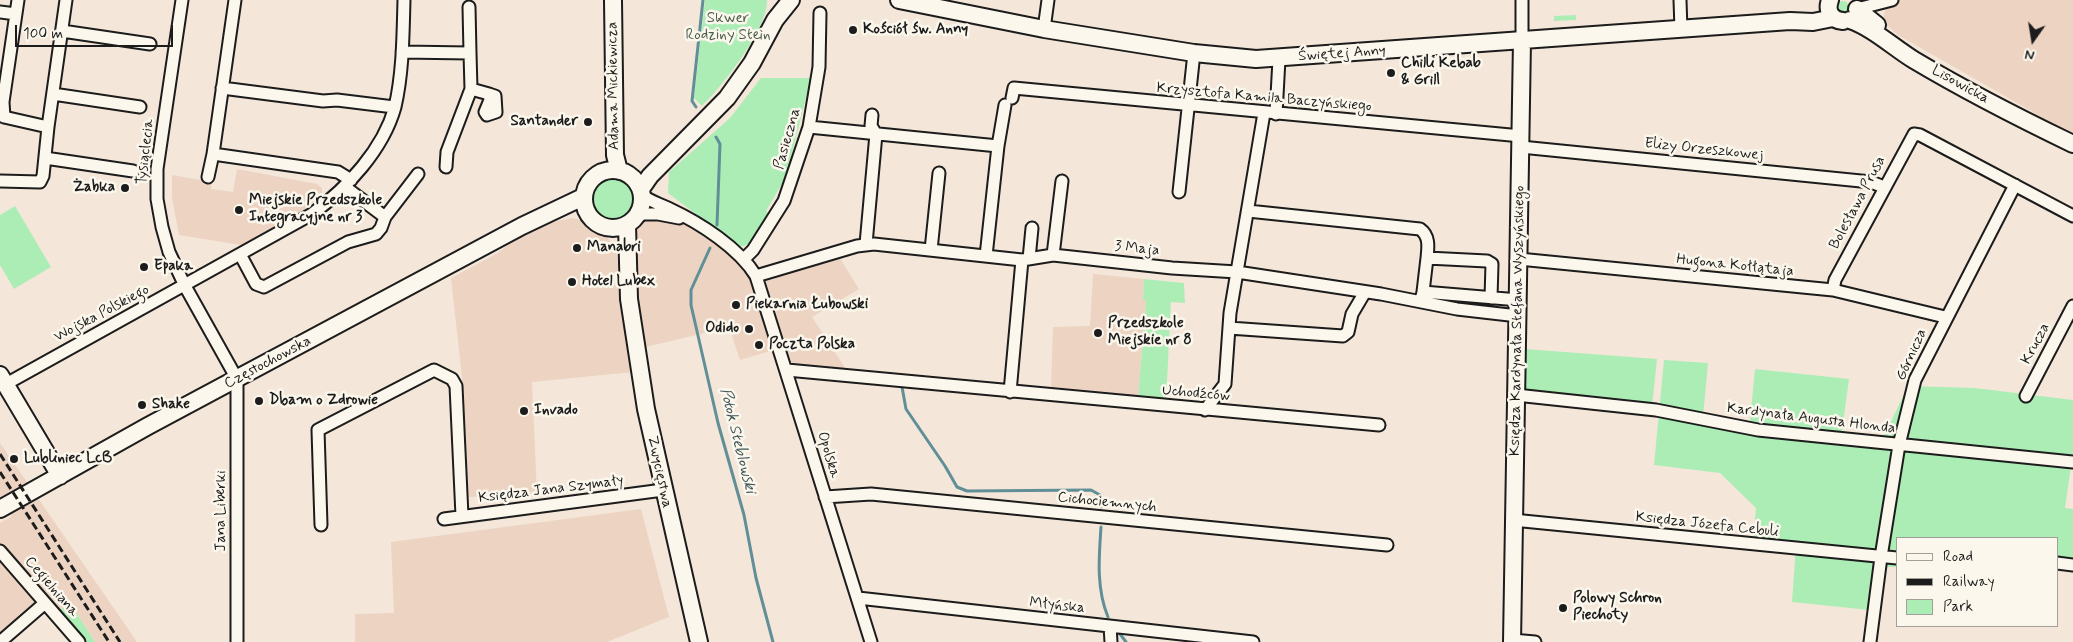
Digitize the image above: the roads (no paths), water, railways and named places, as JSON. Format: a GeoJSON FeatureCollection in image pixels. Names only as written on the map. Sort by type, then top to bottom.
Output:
{"type":"FeatureCollection","features":[{"type":"Feature","properties":{"kind":"street"},"geometry":{"type":"LineString","coordinates":[[18,0],[2,101],[2,119],[48,127]]}},
{"type":"Feature","properties":{"kind":"street"},"geometry":{"type":"LineString","coordinates":[[0,181],[40,182],[43,176],[66,0]]}},
{"type":"Feature","properties":{"kind":"street","name":"Tysiąclecia"},"geometry":{"type":"LineString","coordinates":[[182,0],[156,186],[162,227],[170,252],[185,286],[237,379]]}},
{"type":"Feature","properties":{"kind":"street"},"geometry":{"type":"LineString","coordinates":[[208,177],[235,0]]}},
{"type":"Feature","properties":{"kind":"street","name":"Wojska Polskiego"},"geometry":{"type":"LineString","coordinates":[[3,380],[240,256],[312,214],[348,183],[382,138],[394,107],[402,52],[404,0]]}},
{"type":"Feature","properties":{"kind":"street","name":"Adama Mickiewicza"},"geometry":{"type":"LineString","coordinates":[[613,0],[616,155],[624,172]]}},
{"type":"Feature","properties":{"kind":"street"},"geometry":{"type":"LineString","coordinates":[[774,20],[778,0]]}},
{"type":"Feature","properties":{"kind":"street"},"geometry":{"type":"LineString","coordinates":[[633,220],[641,192],[650,176],[712,115],[752,63],[774,20],[791,0]]}},
{"type":"Feature","properties":{"kind":"street","name":"Świętej Anny"},"geometry":{"type":"LineString","coordinates":[[899,0],[1044,29],[1194,53],[1227,57],[1279,59],[1790,21],[1814,22],[1848,7]]}},
{"type":"Feature","properties":{"kind":"street"},"geometry":{"type":"LineString","coordinates":[[1044,29],[1048,0]]}},
{"type":"Feature","properties":{"kind":"street","name":"Księdza Kardynała Stefana Wyszyńskiego"},"geometry":{"type":"LineString","coordinates":[[1512,641],[1522,0]]}},
{"type":"Feature","properties":{"kind":"street"},"geometry":{"type":"LineString","coordinates":[[1680,0],[1682,30]]}},
{"type":"Feature","properties":{"kind":"street"},"geometry":{"type":"LineString","coordinates":[[1848,7],[1889,1]]}},
{"type":"Feature","properties":{"kind":"street"},"geometry":{"type":"LineString","coordinates":[[1882,30],[1880,16],[1889,1]]}},
{"type":"Feature","properties":{"kind":"street"},"geometry":{"type":"LineString","coordinates":[[446,167],[447,152],[471,89],[469,7]]}},
{"type":"Feature","properties":{"kind":"street","name":"Lisowicka"},"geometry":{"type":"LineString","coordinates":[[1848,7],[1921,55],[2025,110],[2073,144]]}},
{"type":"Feature","properties":{"kind":"street","name":"Lisowicka"},"geometry":{"type":"LineString","coordinates":[[1848,7],[1863,26],[1916,61],[2020,119],[2073,144]]}},
{"type":"Feature","properties":{"kind":"street"},"geometry":{"type":"LineString","coordinates":[[0,12],[16,14]]}},
{"type":"Feature","properties":{"kind":"street","name":"Pasieczna"},"geometry":{"type":"LineString","coordinates":[[744,259],[753,250],[784,201],[809,127],[819,67],[820,13]]}},
{"type":"Feature","properties":{"kind":"street"},"geometry":{"type":"LineString","coordinates":[[62,31],[150,44]]}},
{"type":"Feature","properties":{"kind":"street"},"geometry":{"type":"LineString","coordinates":[[402,52],[470,54]]}},
{"type":"Feature","properties":{"kind":"street"},"geometry":{"type":"LineString","coordinates":[[1179,192],[1194,53]]}},
{"type":"Feature","properties":{"kind":"street"},"geometry":{"type":"LineString","coordinates":[[1205,410],[1225,384],[1236,272],[1270,114],[1279,59]]}},
{"type":"Feature","properties":{"kind":"street"},"geometry":{"type":"LineString","coordinates":[[222,88],[323,101],[337,100],[394,107]]}},
{"type":"Feature","properties":{"kind":"street","name":"Krzysztofa Kamila Baczyńskiego"},"geometry":{"type":"LineString","coordinates":[[998,146],[1008,101],[1014,88],[1521,142]]}},
{"type":"Feature","properties":{"kind":"street"},"geometry":{"type":"LineString","coordinates":[[471,89],[488,94]]}},
{"type":"Feature","properties":{"kind":"street"},"geometry":{"type":"LineString","coordinates":[[53,94],[140,107]]}},
{"type":"Feature","properties":{"kind":"street"},"geometry":{"type":"LineString","coordinates":[[866,244],[876,134],[871,126],[872,115]]}},
{"type":"Feature","properties":{"kind":"street"},"geometry":{"type":"LineString","coordinates":[[809,127],[998,146],[986,256]]}},
{"type":"Feature","properties":{"kind":"street","name":"Bolesława Prusa"},"geometry":{"type":"LineString","coordinates":[[1833,290],[1836,280],[1909,139],[1916,134],[2015,185]]}},
{"type":"Feature","properties":{"kind":"street"},"geometry":{"type":"LineString","coordinates":[[686,140],[643,168],[624,172],[611,170],[595,176],[589,181],[583,197],[585,208],[590,218],[600,226],[607,228],[618,228],[633,220],[658,214],[691,222]]}},
{"type":"Feature","properties":{"kind":"street","name":"Elizy Orzeszkowej"},"geometry":{"type":"LineString","coordinates":[[1521,142],[1871,182],[1884,187]]}},
{"type":"Feature","properties":{"kind":"street"},"geometry":{"type":"LineString","coordinates":[[213,154],[338,172],[385,217]]}},
{"type":"Feature","properties":{"kind":"street"},"geometry":{"type":"LineString","coordinates":[[45,158],[134,171]]}},
{"type":"Feature","properties":{"kind":"street"},"geometry":{"type":"LineString","coordinates":[[624,172],[641,192],[728,245],[744,259],[756,276]]}},
{"type":"Feature","properties":{"kind":"street"},"geometry":{"type":"LineString","coordinates":[[931,250],[939,173]]}},
{"type":"Feature","properties":{"kind":"street"},"geometry":{"type":"LineString","coordinates":[[240,256],[256,284],[264,287],[348,242],[376,234],[381,228],[385,217],[418,174]]}},
{"type":"Feature","properties":{"kind":"street"},"geometry":{"type":"LineString","coordinates":[[1053,254],[1062,181]]}},
{"type":"Feature","properties":{"kind":"street"},"geometry":{"type":"LineString","coordinates":[[2015,185],[2073,216]]}},
{"type":"Feature","properties":{"kind":"street","name":"Górnicza"},"geometry":{"type":"LineString","coordinates":[[1870,642],[1899,445],[1916,377],[1945,317],[2015,185]]}},
{"type":"Feature","properties":{"kind":"street","name":"Częstochowska"},"geometry":{"type":"LineString","coordinates":[[0,509],[237,379],[536,220],[583,197]]}},
{"type":"Feature","properties":{"kind":"street"},"geometry":{"type":"LineString","coordinates":[[1248,210],[1420,230],[1424,232],[1428,240],[1422,297],[1491,298],[1518,308]]}},
{"type":"Feature","properties":{"kind":"street","name":"Częstochowska"},"geometry":{"type":"LineString","coordinates":[[536,220],[579,216],[590,218]]}},
{"type":"Feature","properties":{"kind":"street","name":"Zwycięstwa"},"geometry":{"type":"LineString","coordinates":[[629,299],[633,220]]}},
{"type":"Feature","properties":{"kind":"street","name":"Zwycięstwa"},"geometry":{"type":"LineString","coordinates":[[607,228],[616,243],[629,299],[646,409],[699,642]]}},
{"type":"Feature","properties":{"kind":"street"},"geometry":{"type":"LineString","coordinates":[[1010,392],[1025,260],[1032,228]]}},
{"type":"Feature","properties":{"kind":"street","name":"3 Maja"},"geometry":{"type":"LineString","coordinates":[[756,276],[866,244],[1025,260],[1053,254],[1147,266],[1236,272],[1364,292],[1518,308]]}},
{"type":"Feature","properties":{"kind":"street"},"geometry":{"type":"LineString","coordinates":[[1427,258],[1490,262],[1492,267],[1491,298]]}},
{"type":"Feature","properties":{"kind":"street","name":"Hugona Kołłątaja"},"geometry":{"type":"LineString","coordinates":[[1519,259],[1833,290],[1945,317]]}},
{"type":"Feature","properties":{"kind":"street","name":"Opolska"},"geometry":{"type":"LineString","coordinates":[[756,276],[871,642]]}},
{"type":"Feature","properties":{"kind":"street"},"geometry":{"type":"LineString","coordinates":[[1229,328],[1343,336],[1348,332],[1352,314],[1364,292]]}},
{"type":"Feature","properties":{"kind":"street","name":"Krucza"},"geometry":{"type":"LineString","coordinates":[[2026,396],[2073,306]]}},
{"type":"Feature","properties":{"kind":"street"},"geometry":{"type":"LineString","coordinates":[[321,525],[318,430],[434,370],[452,380],[456,386],[462,516]]}},
{"type":"Feature","properties":{"kind":"street","name":"Uchodźców"},"geometry":{"type":"LineString","coordinates":[[787,370],[1379,426]]}},
{"type":"Feature","properties":{"kind":"street","name":"Jana Liberki"},"geometry":{"type":"LineString","coordinates":[[237,379],[238,642]]}},
{"type":"Feature","properties":{"kind":"street"},"geometry":{"type":"LineString","coordinates":[[3,380],[60,476]]}},
{"type":"Feature","properties":{"kind":"street","name":"Kardynała Augusta Hlonda"},"geometry":{"type":"LineString","coordinates":[[1516,395],[1656,410],[1750,429],[2073,462]]}},
{"type":"Feature","properties":{"kind":"street","name":"Księdza Jana Szymały"},"geometry":{"type":"LineString","coordinates":[[444,519],[663,490]]}},
{"type":"Feature","properties":{"kind":"street","name":"Cichociemnych"},"geometry":{"type":"LineString","coordinates":[[825,497],[871,494],[1387,545]]}},
{"type":"Feature","properties":{"kind":"street","name":"Księdza Józefa Cebuli"},"geometry":{"type":"LineString","coordinates":[[1513,520],[1896,558]]}},
{"type":"Feature","properties":{"kind":"street","name":"Cegielniana"},"geometry":{"type":"LineString","coordinates":[[0,551],[79,642]]}},
{"type":"Feature","properties":{"kind":"street"},"geometry":{"type":"LineString","coordinates":[[2058,563],[2073,565]]}},
{"type":"Feature","properties":{"kind":"street","name":"Młyńska"},"geometry":{"type":"LineString","coordinates":[[858,598],[1253,642]]}},
{"type":"Feature","properties":{"kind":"street"},"geometry":{"type":"LineString","coordinates":[[0,642],[45,603]]}},
{"type":"Feature","properties":{"kind":"street"},"geometry":{"type":"LineString","coordinates":[[1110,626],[1111,642]]}},
{"type":"Feature","properties":{"kind":"street"},"geometry":{"type":"LineString","coordinates":[[1512,641],[1535,642]]}},
{"type":"Feature","properties":{"kind":"waterway","name":"Potok Steblowski"},"geometry":{"type":"LineString","coordinates":[[696,107],[692,101],[703,0]]}},
{"type":"Feature","properties":{"kind":"waterway","name":"Potok Steblowski"},"geometry":{"type":"LineString","coordinates":[[716,137],[720,144],[717,225]]}},
{"type":"Feature","properties":{"kind":"waterway","name":"Potok Steblowski"},"geometry":{"type":"LineString","coordinates":[[710,248],[691,290],[691,305],[718,423],[744,515],[756,578],[773,642]]}},
{"type":"Feature","properties":{"kind":"waterway"},"geometry":{"type":"LineString","coordinates":[[902,387],[906,409],[957,487],[967,491],[1091,490],[1100,495],[1101,507]]}},
{"type":"Feature","properties":{"kind":"waterway"},"geometry":{"type":"LineString","coordinates":[[1101,527],[1100,584],[1108,617]]}},
{"type":"Feature","properties":{"kind":"waterway"},"geometry":{"type":"LineString","coordinates":[[1120,634],[1126,642]]}},
{"type":"Feature","properties":{"kind":"railway"},"geometry":{"type":"LineString","coordinates":[[0,454],[120,642]]}},
{"type":"Feature","properties":{"kind":"railway"},"geometry":{"type":"LineString","coordinates":[[0,472],[109,642]]}},
{"type":"Feature","properties":{"kind":"place","name":"Kościół św. Anny"},"geometry":{"type":"Point","coordinates":[853,30]}},
{"type":"Feature","properties":{"kind":"place","name":"Chilli Kebab & Grill"},"geometry":{"type":"Point","coordinates":[1391,73]}},
{"type":"Feature","properties":{"kind":"place","name":"Santander"},"geometry":{"type":"Point","coordinates":[588,122]}},
{"type":"Feature","properties":{"kind":"place","name":"Żabka"},"geometry":{"type":"Point","coordinates":[125,188]}},
{"type":"Feature","properties":{"kind":"place","name":"Miejskie Przedszkole Integracyjne nr 3"},"geometry":{"type":"Point","coordinates":[239,210]}},
{"type":"Feature","properties":{"kind":"place","name":"Manabri"},"geometry":{"type":"Point","coordinates":[577,248]}},
{"type":"Feature","properties":{"kind":"place","name":"Epaka"},"geometry":{"type":"Point","coordinates":[144,267]}},
{"type":"Feature","properties":{"kind":"place","name":"Hotel Lubex"},"geometry":{"type":"Point","coordinates":[572,282]}},
{"type":"Feature","properties":{"kind":"place","name":"Piekarnia Łubowski"},"geometry":{"type":"Point","coordinates":[736,305]}},
{"type":"Feature","properties":{"kind":"place","name":"Odido"},"geometry":{"type":"Point","coordinates":[749,329]}},
{"type":"Feature","properties":{"kind":"place","name":"Przedszkole Miejskie nr 8"},"geometry":{"type":"Point","coordinates":[1098,333]}},
{"type":"Feature","properties":{"kind":"place","name":"Poczta Polska"},"geometry":{"type":"Point","coordinates":[759,345]}},
{"type":"Feature","properties":{"kind":"place","name":"Dbam o Zdrowie"},"geometry":{"type":"Point","coordinates":[259,401]}},
{"type":"Feature","properties":{"kind":"place","name":"Shake"},"geometry":{"type":"Point","coordinates":[142,405]}},
{"type":"Feature","properties":{"kind":"place","name":"Invado"},"geometry":{"type":"Point","coordinates":[524,411]}},
{"type":"Feature","properties":{"kind":"place","name":"Lubliniec LcB"},"geometry":{"type":"Point","coordinates":[14,459]}},
{"type":"Feature","properties":{"kind":"place","name":"Polowy Schron Piechoty"},"geometry":{"type":"Point","coordinates":[1563,608]}},
{"type":"Feature","properties":{"kind":"park label","name":"Skwer Rodziny Stein"},"geometry":{"type":"Point","coordinates":[728,28]}}]}
